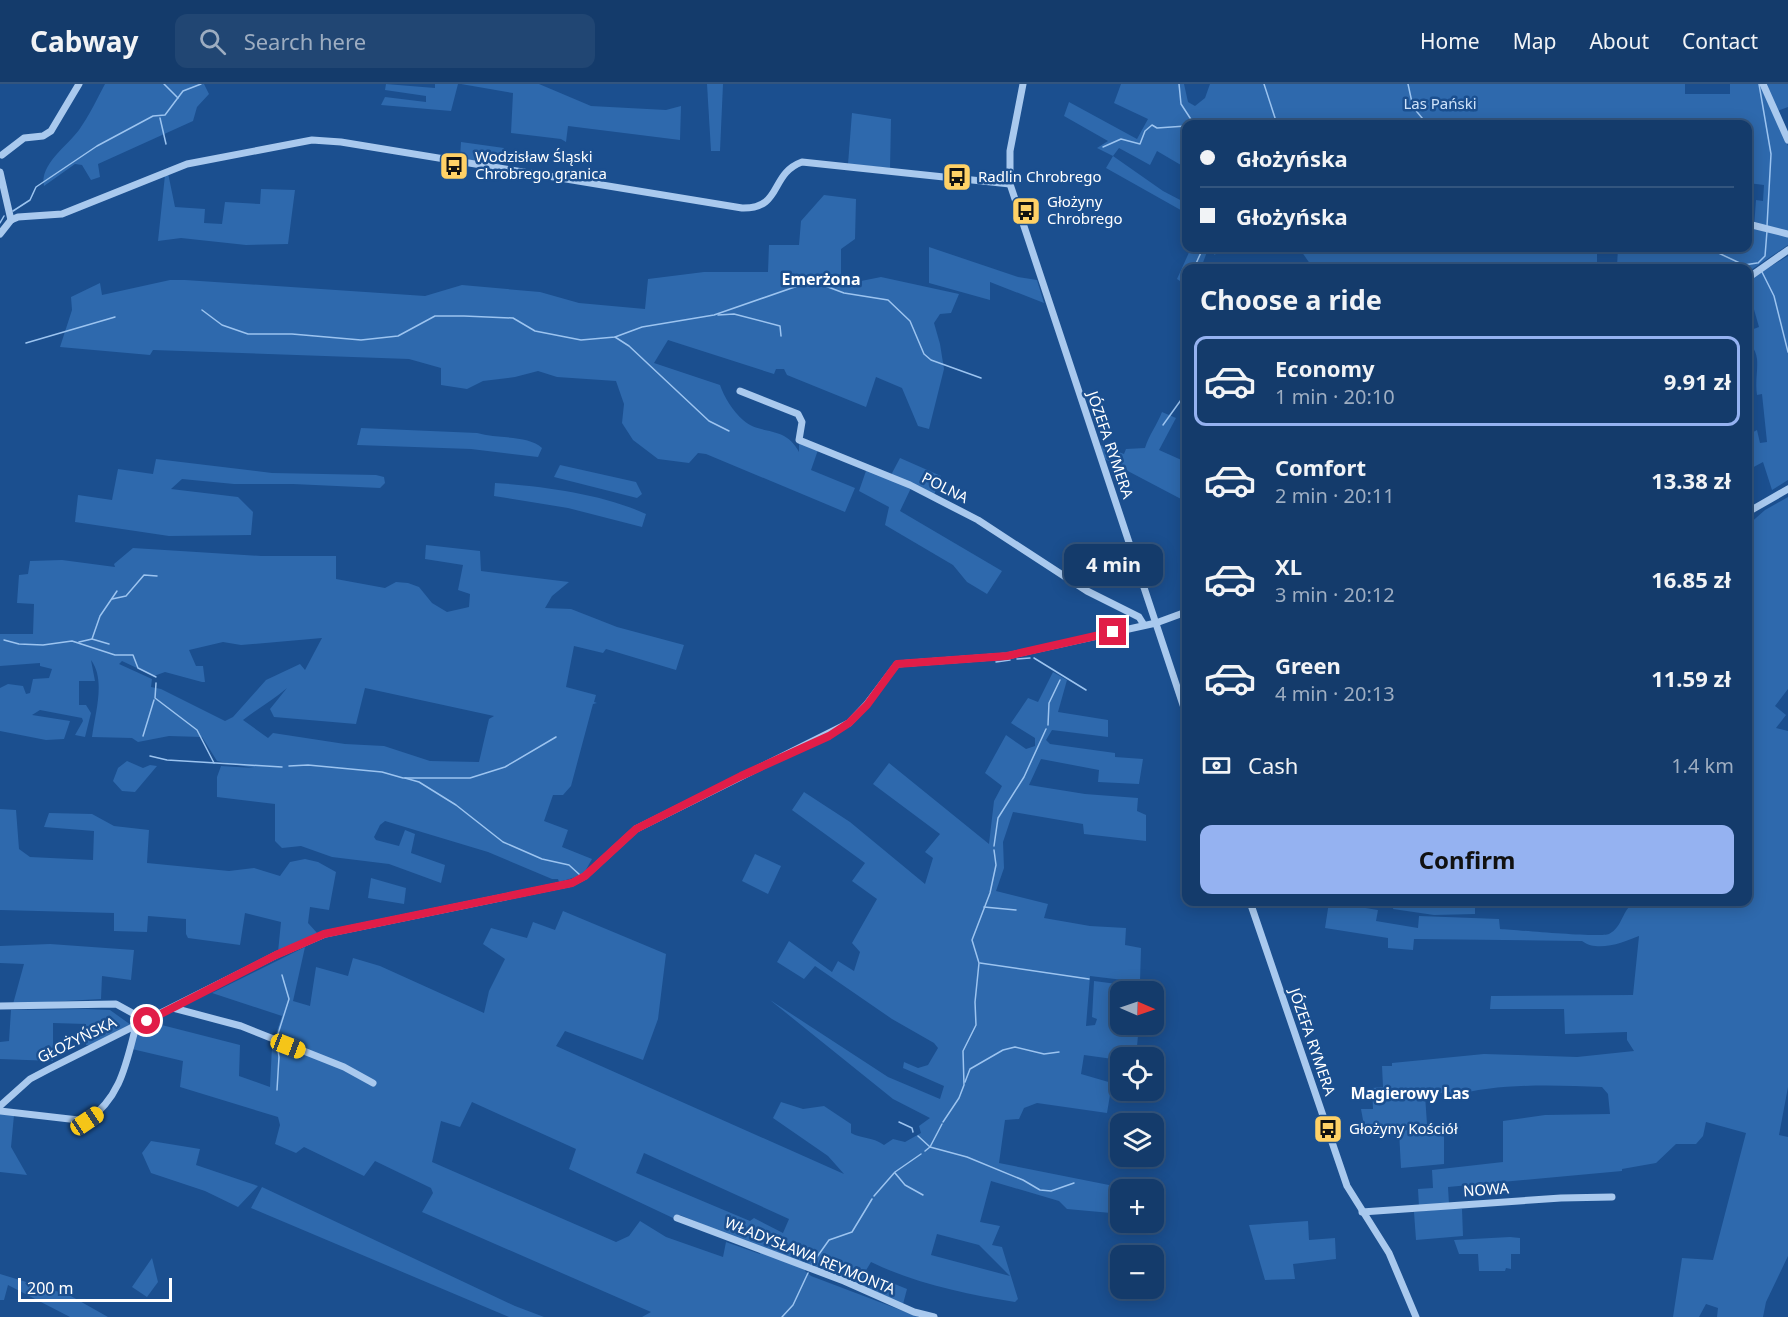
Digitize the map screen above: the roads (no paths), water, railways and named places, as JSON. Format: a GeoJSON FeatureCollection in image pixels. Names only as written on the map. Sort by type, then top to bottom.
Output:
{"type":"FeatureCollection","features":[{"type":"Feature","properties":{"kind":"street"},"geometry":{"type":"LineString","coordinates":[[0,165],[1,153],[24,138],[43,136],[51,131],[78,84]]}},
{"type":"Feature","properties":{"kind":"street","name":"JÓZEFA RYMERA"},"geometry":{"type":"LineString","coordinates":[[1023,84],[1010,152],[1010,184],[1182,702]]}},
{"type":"Feature","properties":{"kind":"street"},"geometry":{"type":"LineString","coordinates":[[1763,84],[1788,140]]}},
{"type":"Feature","properties":{"kind":"street"},"geometry":{"type":"LineString","coordinates":[[0,234],[11,220],[25,216],[62,214],[187,164],[312,140],[352,144],[742,208],[754,208],[766,204],[786,171],[802,162],[1010,184]]}},
{"type":"Feature","properties":{"kind":"street"},"geometry":{"type":"LineString","coordinates":[[0,172],[11,220]]}},
{"type":"Feature","properties":{"kind":"street"},"geometry":{"type":"LineString","coordinates":[[1752,225],[1788,234]]}},
{"type":"Feature","properties":{"kind":"street"},"geometry":{"type":"LineString","coordinates":[[1752,275],[1788,250]]}},
{"type":"Feature","properties":{"kind":"street","name":"POLNA"},"geometry":{"type":"LineString","coordinates":[[740,391],[798,414],[802,422],[799,440],[910,485],[978,520],[1087,591],[1139,617],[1144,625]]}},
{"type":"Feature","properties":{"kind":"street"},"geometry":{"type":"LineString","coordinates":[[1752,510],[1788,489]]}},
{"type":"Feature","properties":{"kind":"street","name":"GŁOŻYŃSKA"},"geometry":{"type":"LineString","coordinates":[[0,1106],[30,1079],[276,955],[324,934],[572,883],[585,876],[636,829],[741,776],[829,736],[849,723],[867,705],[897,664],[1007,656],[1156,623],[1182,613]]}},
{"type":"Feature","properties":{"kind":"street","name":"JÓZEFA RYMERA"},"geometry":{"type":"LineString","coordinates":[[1251,906],[1343,1174],[1362,1212],[1389,1253],[1416,1317]]}},
{"type":"Feature","properties":{"kind":"street"},"geometry":{"type":"LineString","coordinates":[[0,1006],[116,1004],[147,1021]]}},
{"type":"Feature","properties":{"kind":"street"},"geometry":{"type":"LineString","coordinates":[[173,1008],[241,1026],[344,1067],[373,1083]]}},
{"type":"Feature","properties":{"kind":"street"},"geometry":{"type":"LineString","coordinates":[[0,1111],[87,1121],[103,1110],[114,1095],[136,1026]]}},
{"type":"Feature","properties":{"kind":"street","name":"NOWA"},"geometry":{"type":"LineString","coordinates":[[1362,1212],[1561,1198],[1612,1197]]}},
{"type":"Feature","properties":{"kind":"street","name":"WŁADYSŁAWA REYMONTA"},"geometry":{"type":"LineString","coordinates":[[677,1218],[844,1281],[914,1312],[934,1317]]}},
{"type":"Feature","properties":{"kind":"waterway"},"geometry":{"type":"LineString","coordinates":[[164,84],[178,98]]}},
{"type":"Feature","properties":{"kind":"waterway"},"geometry":{"type":"LineString","coordinates":[[13,211],[30,200],[36,187],[97,146],[153,116],[165,115],[183,91],[201,84]]}},
{"type":"Feature","properties":{"kind":"waterway"},"geometry":{"type":"LineString","coordinates":[[1179,84],[1181,104],[1191,120]]}},
{"type":"Feature","properties":{"kind":"waterway"},"geometry":{"type":"LineString","coordinates":[[1264,84],[1276,120]]}},
{"type":"Feature","properties":{"kind":"waterway"},"geometry":{"type":"LineString","coordinates":[[1408,84],[1413,107],[1424,120]]}},
{"type":"Feature","properties":{"kind":"waterway"},"geometry":{"type":"LineString","coordinates":[[1759,84],[1771,154],[1767,226]]}},
{"type":"Feature","properties":{"kind":"waterway"},"geometry":{"type":"LineString","coordinates":[[160,118],[166,144]]}},
{"type":"Feature","properties":{"kind":"waterway"},"geometry":{"type":"LineString","coordinates":[[1103,147],[1121,139],[1140,144],[1145,131],[1152,125],[1157,128],[1182,126]]}},
{"type":"Feature","properties":{"kind":"waterway"},"geometry":{"type":"LineString","coordinates":[[0,223],[4,216]]}},
{"type":"Feature","properties":{"kind":"waterway"},"geometry":{"type":"LineString","coordinates":[[1758,263],[1765,256],[1767,231]]}},
{"type":"Feature","properties":{"kind":"waterway"},"geometry":{"type":"LineString","coordinates":[[1196,264],[1201,252]]}},
{"type":"Feature","properties":{"kind":"waterway"},"geometry":{"type":"LineString","coordinates":[[1716,252],[1742,264]]}},
{"type":"Feature","properties":{"kind":"waterway"},"geometry":{"type":"LineString","coordinates":[[1750,264],[1757,263]]}},
{"type":"Feature","properties":{"kind":"waterway"},"geometry":{"type":"LineString","coordinates":[[1762,272],[1774,296],[1788,352]]}},
{"type":"Feature","properties":{"kind":"waterway"},"geometry":{"type":"LineString","coordinates":[[202,310],[222,325],[248,334],[292,334],[361,340],[398,336],[435,316],[464,316],[513,318],[535,331],[581,340],[615,337],[642,327],[714,315],[812,281],[844,293],[888,300],[910,321],[924,354],[931,360],[981,378]]}},
{"type":"Feature","properties":{"kind":"waterway"},"geometry":{"type":"LineString","coordinates":[[718,315],[734,314],[780,326],[781,336]]}},
{"type":"Feature","properties":{"kind":"waterway"},"geometry":{"type":"LineString","coordinates":[[26,343],[115,317]]}},
{"type":"Feature","properties":{"kind":"waterway"},"geometry":{"type":"LineString","coordinates":[[615,337],[629,346],[709,421],[729,431]]}},
{"type":"Feature","properties":{"kind":"waterway"},"geometry":{"type":"LineString","coordinates":[[1163,425],[1182,399]]}},
{"type":"Feature","properties":{"kind":"waterway"},"geometry":{"type":"LineString","coordinates":[[112,599],[126,596],[144,575],[157,576]]}},
{"type":"Feature","properties":{"kind":"waterway"},"geometry":{"type":"LineString","coordinates":[[79,642],[92,639],[100,616],[117,591]]}},
{"type":"Feature","properties":{"kind":"waterway"},"geometry":{"type":"LineString","coordinates":[[92,639],[109,644]]}},
{"type":"Feature","properties":{"kind":"waterway"},"geometry":{"type":"LineString","coordinates":[[4,640],[19,644],[43,645],[72,641],[115,655],[133,655],[138,668],[156,677]]}},
{"type":"Feature","properties":{"kind":"waterway"},"geometry":{"type":"LineString","coordinates":[[1017,659],[1030,658]]}},
{"type":"Feature","properties":{"kind":"waterway"},"geometry":{"type":"LineString","coordinates":[[1034,658],[1086,690]]}},
{"type":"Feature","properties":{"kind":"waterway"},"geometry":{"type":"LineString","coordinates":[[996,662],[1010,660]]}},
{"type":"Feature","properties":{"kind":"waterway"},"geometry":{"type":"LineString","coordinates":[[1048,725],[1049,703],[1060,680]]}},
{"type":"Feature","properties":{"kind":"waterway"},"geometry":{"type":"LineString","coordinates":[[156,683],[155,698],[197,730],[214,763]]}},
{"type":"Feature","properties":{"kind":"waterway"},"geometry":{"type":"LineString","coordinates":[[143,736],[154,700]]}},
{"type":"Feature","properties":{"kind":"waterway"},"geometry":{"type":"LineString","coordinates":[[994,846],[998,818],[1024,777],[1046,729]]}},
{"type":"Feature","properties":{"kind":"waterway"},"geometry":{"type":"LineString","coordinates":[[289,766],[308,765],[382,772],[403,778],[470,778],[505,767],[556,737]]}},
{"type":"Feature","properties":{"kind":"waterway"},"geometry":{"type":"LineString","coordinates":[[150,756],[167,760],[282,767]]}},
{"type":"Feature","properties":{"kind":"waterway"},"geometry":{"type":"LineString","coordinates":[[405,778],[419,782],[456,805],[503,842],[542,859],[569,865],[580,875]]}},
{"type":"Feature","properties":{"kind":"waterway"},"geometry":{"type":"LineString","coordinates":[[943,1122],[959,1098],[964,1085],[963,1051],[976,1025],[975,1002],[979,963],[972,940],[990,893],[996,865],[994,850]]}},
{"type":"Feature","properties":{"kind":"waterway"},"geometry":{"type":"LineString","coordinates":[[984,907],[1016,910]]}},
{"type":"Feature","properties":{"kind":"waterway"},"geometry":{"type":"LineString","coordinates":[[980,963],[1089,979]]}},
{"type":"Feature","properties":{"kind":"waterway"},"geometry":{"type":"LineString","coordinates":[[277,1037],[289,999],[282,975]]}},
{"type":"Feature","properties":{"kind":"waterway"},"geometry":{"type":"LineString","coordinates":[[277,1043],[279,1057],[277,1090]]}},
{"type":"Feature","properties":{"kind":"waterway"},"geometry":{"type":"LineString","coordinates":[[965,1082],[970,1069],[1003,1050],[1015,1047],[1044,1054],[1059,1052]]}},
{"type":"Feature","properties":{"kind":"waterway"},"geometry":{"type":"LineString","coordinates":[[899,1122],[912,1128],[913,1132]]}},
{"type":"Feature","properties":{"kind":"waterway"},"geometry":{"type":"LineString","coordinates":[[925,1151],[930,1147],[942,1124]]}},
{"type":"Feature","properties":{"kind":"waterway"},"geometry":{"type":"LineString","coordinates":[[918,1136],[930,1147],[967,1157],[1023,1180],[1040,1190],[1051,1191],[1074,1183]]}},
{"type":"Feature","properties":{"kind":"waterway"},"geometry":{"type":"LineString","coordinates":[[874,1196],[895,1172],[921,1154]]}},
{"type":"Feature","properties":{"kind":"waterway"},"geometry":{"type":"LineString","coordinates":[[895,1173],[905,1185],[923,1195]]}},
{"type":"Feature","properties":{"kind":"waterway"},"geometry":{"type":"LineString","coordinates":[[812,1264],[829,1240],[852,1232],[872,1199]]}},
{"type":"Feature","properties":{"kind":"waterway"},"geometry":{"type":"LineString","coordinates":[[782,1317],[793,1305],[808,1273]]}},
{"type":"Feature","properties":{"kind":"place","name":"Wodzisław Śląski Chrobrego granica"},"geometry":{"type":"Point","coordinates":[454,166]}},
{"type":"Feature","properties":{"kind":"place","name":"Radlin Chrobrego"},"geometry":{"type":"Point","coordinates":[957,177]}},
{"type":"Feature","properties":{"kind":"place","name":"Głożyny Chrobrego"},"geometry":{"type":"Point","coordinates":[1026,211]}},
{"type":"Feature","properties":{"kind":"place","name":"Głożyny Kościół"},"geometry":{"type":"Point","coordinates":[1328,1129]}},
{"type":"Feature","properties":{"kind":"district","name":"Emerżona"},"geometry":{"type":"Point","coordinates":[821,279]}},
{"type":"Feature","properties":{"kind":"district","name":"Magierowy Las"},"geometry":{"type":"Point","coordinates":[1410,1093]}},
{"type":"Feature","properties":{"kind":"park label","name":"Las Pański"},"geometry":{"type":"Point","coordinates":[1440,104]}}]}
